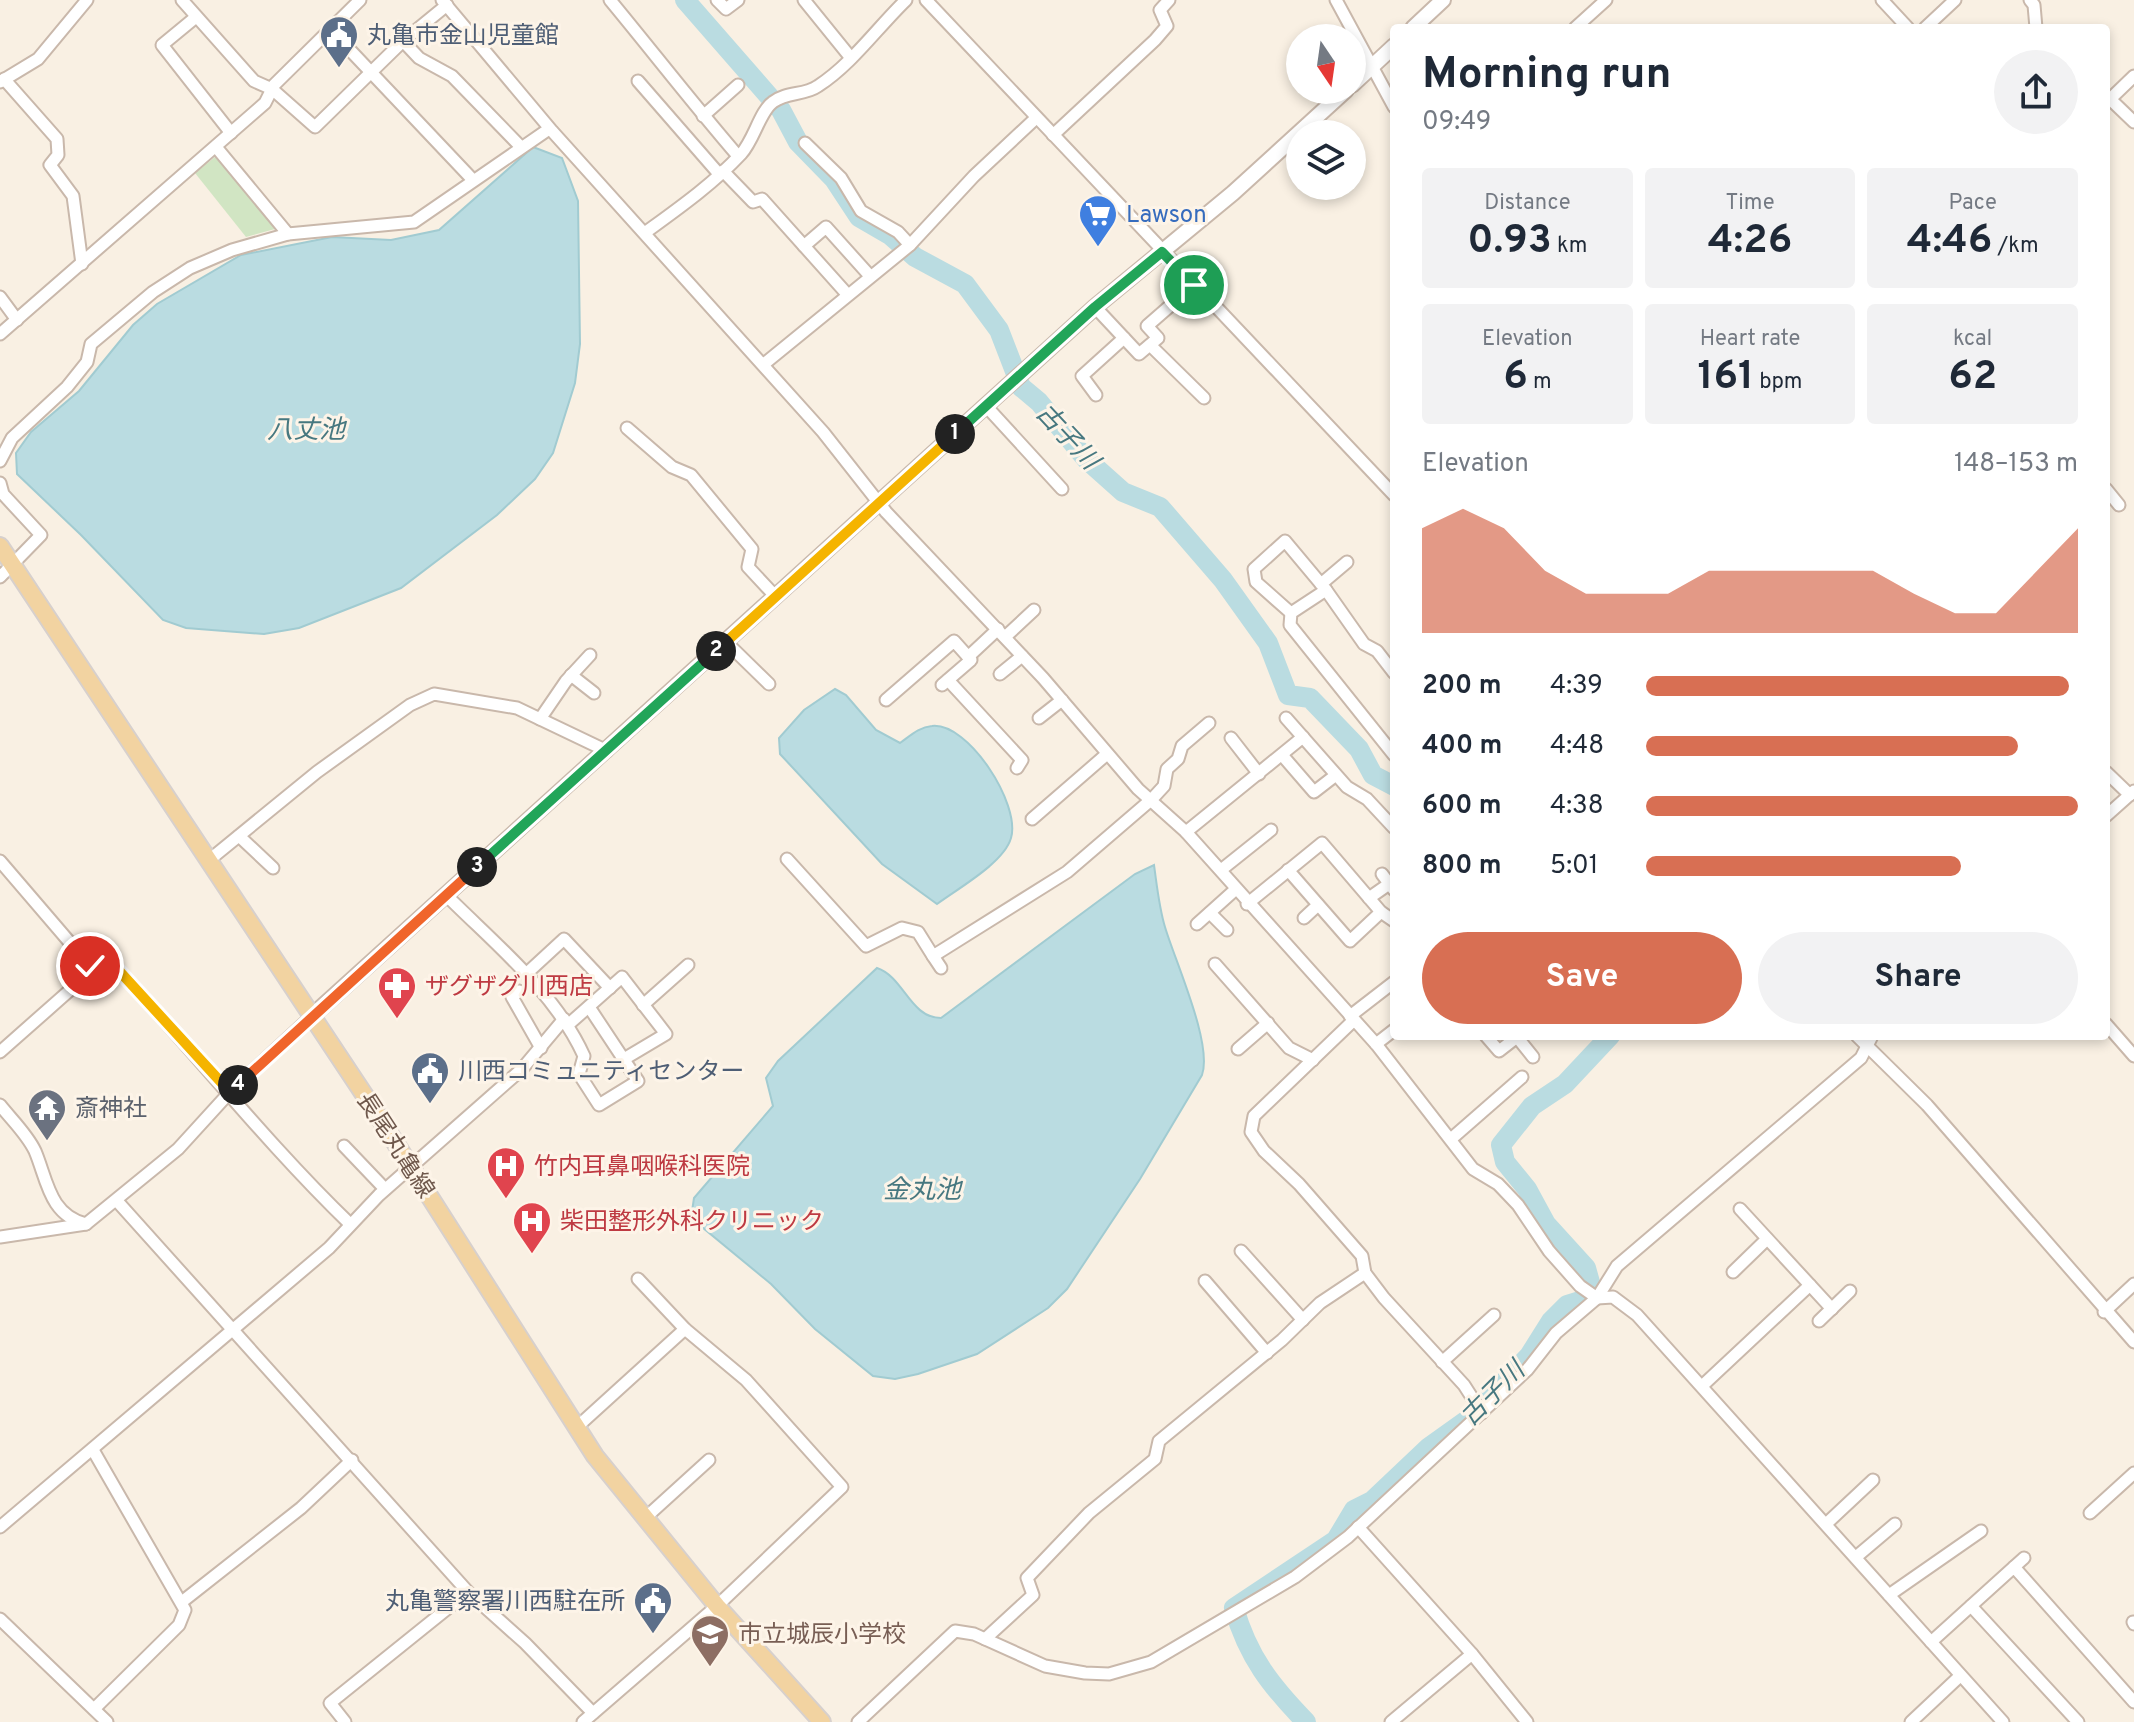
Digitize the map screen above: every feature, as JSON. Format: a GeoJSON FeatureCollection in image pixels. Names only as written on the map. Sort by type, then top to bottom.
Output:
{"type":"FeatureCollection","features":[{"type":"Feature","properties":{"kind":"main road","name":"長尾丸亀線"},"geometry":{"type":"LineString","coordinates":[[0,546],[6,571],[208,861],[410,1166],[577,1427],[644,1519],[717,1606],[822,1722]]}},
{"type":"Feature","properties":{"kind":"street"},"geometry":{"type":"LineString","coordinates":[[82,264],[73,196],[50,165],[58,155],[57,139],[2,81],[38,59],[87,0]]}},
{"type":"Feature","properties":{"kind":"street"},"geometry":{"type":"LineString","coordinates":[[182,0],[254,81],[272,89],[315,127],[444,2],[549,129],[646,232],[691,289],[764,364],[880,503],[1062,700],[1107,754],[1221,870],[1247,904],[1376,1044],[1473,1169],[1498,1184],[1518,1205],[1549,1251],[1580,1286],[1595,1297],[1613,1297],[1637,1315],[2003,1722]]}},
{"type":"Feature","properties":{"kind":"street"},"geometry":{"type":"LineString","coordinates":[[0,334],[265,103],[272,89],[360,0]]}},
{"type":"Feature","properties":{"kind":"street"},"geometry":{"type":"LineString","coordinates":[[610,0],[738,156]]}},
{"type":"Feature","properties":{"kind":"street"},"geometry":{"type":"LineString","coordinates":[[717,0],[726,9],[738,0]]}},
{"type":"Feature","properties":{"kind":"street"},"geometry":{"type":"LineString","coordinates":[[804,0],[851,58]]}},
{"type":"Feature","properties":{"kind":"street"},"geometry":{"type":"LineString","coordinates":[[646,232],[738,156],[754,137],[773,102],[788,94],[806,93],[851,58],[906,0]]}},
{"type":"Feature","properties":{"kind":"street"},"geometry":{"type":"LineString","coordinates":[[926,0],[1035,119],[1390,491]]}},
{"type":"Feature","properties":{"kind":"street"},"geometry":{"type":"LineString","coordinates":[[1053,135],[1155,40],[1167,26],[1160,10],[1169,0]]}},
{"type":"Feature","properties":{"kind":"street"},"geometry":{"type":"LineString","coordinates":[[1336,0],[1390,100]]}},
{"type":"Feature","properties":{"kind":"street"},"geometry":{"type":"LineString","coordinates":[[1417,24],[1443,0]]}},
{"type":"Feature","properties":{"kind":"street"},"geometry":{"type":"LineString","coordinates":[[1579,24],[1606,0]]}},
{"type":"Feature","properties":{"kind":"street"},"geometry":{"type":"LineString","coordinates":[[1882,0],[1904,24]]}},
{"type":"Feature","properties":{"kind":"street"},"geometry":{"type":"LineString","coordinates":[[1929,24],[1955,0]]}},
{"type":"Feature","properties":{"kind":"street"},"geometry":{"type":"LineString","coordinates":[[2030,0],[2034,5],[2036,24]]}},
{"type":"Feature","properties":{"kind":"street"},"geometry":{"type":"LineString","coordinates":[[196,17],[162,45],[231,133]]}},
{"type":"Feature","properties":{"kind":"street"},"geometry":{"type":"LineString","coordinates":[[331,30],[472,179]]}},
{"type":"Feature","properties":{"kind":"street"},"geometry":{"type":"LineString","coordinates":[[403,41],[419,58],[452,76],[520,146]]}},
{"type":"Feature","properties":{"kind":"street"},"geometry":{"type":"LineString","coordinates":[[1366,72],[1390,50]]}},
{"type":"Feature","properties":{"kind":"street"},"geometry":{"type":"LineString","coordinates":[[2110,99],[2134,76]]}},
{"type":"Feature","properties":{"kind":"street"},"geometry":{"type":"LineString","coordinates":[[638,81],[721,173],[753,202],[762,199],[847,294]]}},
{"type":"Feature","properties":{"kind":"street"},"geometry":{"type":"LineString","coordinates":[[703,116],[738,85]]}},
{"type":"Feature","properties":{"kind":"street"},"geometry":{"type":"LineString","coordinates":[[2110,103],[2134,122]]}},
{"type":"Feature","properties":{"kind":"street"},"geometry":{"type":"LineString","coordinates":[[0,1237],[86,1224],[117,1201],[178,1149],[230,1092],[311,1017],[1095,307],[1233,193],[1331,104]]}},
{"type":"Feature","properties":{"kind":"street"},"geometry":{"type":"LineString","coordinates":[[764,364],[906,249],[974,176],[1035,119]]}},
{"type":"Feature","properties":{"kind":"street"},"geometry":{"type":"LineString","coordinates":[[0,461],[12,438],[67,387],[87,362],[91,344],[153,292],[190,268],[232,250],[288,234],[414,222],[472,179],[549,129]]}},
{"type":"Feature","properties":{"kind":"street"},"geometry":{"type":"LineString","coordinates":[[805,143],[841,178],[861,211],[898,232],[906,249]]}},
{"type":"Feature","properties":{"kind":"street"},"geometry":{"type":"LineString","coordinates":[[216,147],[288,234]]}},
{"type":"Feature","properties":{"kind":"street"},"geometry":{"type":"LineString","coordinates":[[804,246],[826,227],[870,276]]}},
{"type":"Feature","properties":{"kind":"street"},"geometry":{"type":"LineString","coordinates":[[1095,307],[1139,354],[1158,338],[1147,326],[1194,285]]}},
{"type":"Feature","properties":{"kind":"street"},"geometry":{"type":"LineString","coordinates":[[0,297],[17,320]]}},
{"type":"Feature","properties":{"kind":"street"},"geometry":{"type":"LineString","coordinates":[[1096,395],[1082,376],[1124,338]]}},
{"type":"Feature","properties":{"kind":"street"},"geometry":{"type":"LineString","coordinates":[[1150,345],[1204,398]]}},
{"type":"Feature","properties":{"kind":"street"},"geometry":{"type":"LineString","coordinates":[[986,406],[1062,489]]}},
{"type":"Feature","properties":{"kind":"street"},"geometry":{"type":"LineString","coordinates":[[627,428],[672,467],[691,475],[752,549],[748,567],[776,597]]}},
{"type":"Feature","properties":{"kind":"street"},"geometry":{"type":"LineString","coordinates":[[0,483],[3,494],[41,535],[6,571]]}},
{"type":"Feature","properties":{"kind":"street"},"geometry":{"type":"LineString","coordinates":[[2110,494],[2119,505]]}},
{"type":"Feature","properties":{"kind":"street"},"geometry":{"type":"LineString","coordinates":[[1291,613],[1256,582],[1254,569],[1285,541],[1364,644],[1377,651],[1390,668]]}},
{"type":"Feature","properties":{"kind":"street"},"geometry":{"type":"LineString","coordinates":[[1347,562],[1291,613],[1290,625],[1390,750]]}},
{"type":"Feature","properties":{"kind":"street"},"geometry":{"type":"LineString","coordinates":[[968,657],[1034,610]]}},
{"type":"Feature","properties":{"kind":"street"},"geometry":{"type":"LineString","coordinates":[[886,700],[954,641],[971,660],[945,682],[1022,760],[1017,768]]}},
{"type":"Feature","properties":{"kind":"street"},"geometry":{"type":"LineString","coordinates":[[726,642],[769,684]]}},
{"type":"Feature","properties":{"kind":"street"},"geometry":{"type":"LineString","coordinates":[[540,719],[571,675],[590,655]]}},
{"type":"Feature","properties":{"kind":"street"},"geometry":{"type":"LineString","coordinates":[[1000,674],[1022,656]]}},
{"type":"Feature","properties":{"kind":"street"},"geometry":{"type":"LineString","coordinates":[[571,675],[594,693]]}},
{"type":"Feature","properties":{"kind":"street"},"geometry":{"type":"LineString","coordinates":[[208,861],[317,772],[424,697],[443,694],[517,708],[607,751]]}},
{"type":"Feature","properties":{"kind":"street"},"geometry":{"type":"LineString","coordinates":[[1039,718],[1062,700]]}},
{"type":"Feature","properties":{"kind":"street"},"geometry":{"type":"LineString","coordinates":[[1286,718],[1336,775],[1390,824]]}},
{"type":"Feature","properties":{"kind":"street"},"geometry":{"type":"LineString","coordinates":[[933,956],[1067,872],[1152,799],[1164,786],[1167,769],[1178,759],[1182,746],[1209,723]]}},
{"type":"Feature","properties":{"kind":"street"},"geometry":{"type":"LineString","coordinates":[[1186,832],[1303,737]]}},
{"type":"Feature","properties":{"kind":"street"},"geometry":{"type":"LineString","coordinates":[[1231,738],[1259,774]]}},
{"type":"Feature","properties":{"kind":"street"},"geometry":{"type":"LineString","coordinates":[[1032,819],[1107,754]]}},
{"type":"Feature","properties":{"kind":"street"},"geometry":{"type":"LineString","coordinates":[[1282,755],[1314,792],[1336,775]]}},
{"type":"Feature","properties":{"kind":"street"},"geometry":{"type":"LineString","coordinates":[[2110,775],[2132,793],[2110,812]]}},
{"type":"Feature","properties":{"kind":"street"},"geometry":{"type":"LineString","coordinates":[[1221,870],[1270,829]]}},
{"type":"Feature","properties":{"kind":"street"},"geometry":{"type":"LineString","coordinates":[[239,836],[273,868]]}},
{"type":"Feature","properties":{"kind":"street"},"geometry":{"type":"LineString","coordinates":[[1247,904],[1322,843],[1381,912],[1390,918]]}},
{"type":"Feature","properties":{"kind":"street"},"geometry":{"type":"LineString","coordinates":[[787,859],[866,946],[902,928],[918,932],[941,968]]}},
{"type":"Feature","properties":{"kind":"street"},"geometry":{"type":"LineString","coordinates":[[0,861],[90,966]]}},
{"type":"Feature","properties":{"kind":"street"},"geometry":{"type":"LineString","coordinates":[[1288,870],[1350,941],[1381,912]]}},
{"type":"Feature","properties":{"kind":"street"},"geometry":{"type":"LineString","coordinates":[[1369,898],[1388,883]]}},
{"type":"Feature","properties":{"kind":"street"},"geometry":{"type":"LineString","coordinates":[[1197,924],[1236,889]]}},
{"type":"Feature","properties":{"kind":"street"},"geometry":{"type":"LineString","coordinates":[[446,895],[526,974],[567,1022],[584,1056],[579,1074],[599,1105],[638,1081],[589,1007]]}},
{"type":"Feature","properties":{"kind":"street"},"geometry":{"type":"LineString","coordinates":[[1304,918],[1318,905]]}},
{"type":"Feature","properties":{"kind":"street"},"geometry":{"type":"LineString","coordinates":[[1210,913],[1227,930]]}},
{"type":"Feature","properties":{"kind":"street"},"geometry":{"type":"LineString","coordinates":[[526,974],[564,939],[610,988]]}},
{"type":"Feature","properties":{"kind":"street"},"geometry":{"type":"LineString","coordinates":[[0,1052],[78,983],[90,966],[111,962],[230,1092],[282,1156],[350,1224]]}},
{"type":"Feature","properties":{"kind":"street"},"geometry":{"type":"LineString","coordinates":[[1215,964],[1289,1048],[1313,1060]]}},
{"type":"Feature","properties":{"kind":"street"},"geometry":{"type":"LineString","coordinates":[[643,1005],[688,965]]}},
{"type":"Feature","properties":{"kind":"street"},"geometry":{"type":"LineString","coordinates":[[0,1527],[329,1248],[385,1189],[522,1069],[567,1022],[622,977],[666,1034],[624,1059]]}},
{"type":"Feature","properties":{"kind":"street"},"geometry":{"type":"LineString","coordinates":[[1390,985],[1352,1018],[1254,1116],[1251,1132],[1264,1151],[1299,1184],[1362,1256],[1365,1273],[1475,1400],[1482,1413]]}},
{"type":"Feature","properties":{"kind":"street"},"geometry":{"type":"LineString","coordinates":[[519,991],[512,997],[541,1048]]}},
{"type":"Feature","properties":{"kind":"street"},"geometry":{"type":"LineString","coordinates":[[1238,1049],[1268,1023]]}},
{"type":"Feature","properties":{"kind":"street"},"geometry":{"type":"LineString","coordinates":[[2110,1029],[2134,1056]]}},
{"type":"Feature","properties":{"kind":"street"},"geometry":{"type":"LineString","coordinates":[[1376,1044],[1390,1033]]}},
{"type":"Feature","properties":{"kind":"street"},"geometry":{"type":"LineString","coordinates":[[1489,1040],[1499,1051],[1513,1040]]}},
{"type":"Feature","properties":{"kind":"street"},"geometry":{"type":"LineString","coordinates":[[1519,1040],[1533,1057]]}},
{"type":"Feature","properties":{"kind":"street"},"geometry":{"type":"LineString","coordinates":[[858,1722],[946,1637],[963,1631],[1045,1666],[1085,1673],[1130,1670],[1151,1662],[1295,1577],[1358,1527],[1527,1370],[1556,1333],[1595,1297],[1617,1266],[1861,1058],[1870,1041],[2104,1312],[2134,1342]]}},
{"type":"Feature","properties":{"kind":"street"},"geometry":{"type":"LineString","coordinates":[[1451,1139],[1522,1077]]}},
{"type":"Feature","properties":{"kind":"street"},"geometry":{"type":"LineString","coordinates":[[0,1105],[32,1146],[46,1190],[68,1215],[86,1224]]}},
{"type":"Feature","properties":{"kind":"street"},"geometry":{"type":"LineString","coordinates":[[344,1146],[385,1189]]}},
{"type":"Feature","properties":{"kind":"street"},"geometry":{"type":"LineString","coordinates":[[117,1201],[468,1592],[525,1643],[593,1713]]}},
{"type":"Feature","properties":{"kind":"street"},"geometry":{"type":"LineString","coordinates":[[1740,1209],[1832,1309]]}},
{"type":"Feature","properties":{"kind":"street"},"geometry":{"type":"LineString","coordinates":[[1733,1272],[1767,1239]]}},
{"type":"Feature","properties":{"kind":"street"},"geometry":{"type":"LineString","coordinates":[[1241,1251],[1303,1320]]}},
{"type":"Feature","properties":{"kind":"street"},"geometry":{"type":"LineString","coordinates":[[985,1639],[1033,1595],[1027,1578],[1089,1513],[1155,1459],[1159,1441],[1267,1353],[1320,1303],[1365,1273]]}},
{"type":"Feature","properties":{"kind":"street"},"geometry":{"type":"LineString","coordinates":[[583,1722],[717,1606],[842,1487],[746,1380],[685,1329],[638,1279]]}},
{"type":"Feature","properties":{"kind":"street"},"geometry":{"type":"LineString","coordinates":[[1205,1281],[1267,1353]]}},
{"type":"Feature","properties":{"kind":"street"},"geometry":{"type":"LineString","coordinates":[[2104,1312],[2134,1284]]}},
{"type":"Feature","properties":{"kind":"street"},"geometry":{"type":"LineString","coordinates":[[1702,1386],[1810,1285]]}},
{"type":"Feature","properties":{"kind":"street"},"geometry":{"type":"LineString","coordinates":[[1819,1321],[1850,1291]]}},
{"type":"Feature","properties":{"kind":"street"},"geometry":{"type":"LineString","coordinates":[[1442,1362],[1494,1315]]}},
{"type":"Feature","properties":{"kind":"street"},"geometry":{"type":"LineString","coordinates":[[577,1427],[685,1329]]}},
{"type":"Feature","properties":{"kind":"street"},"geometry":{"type":"LineString","coordinates":[[93,1450],[183,1601],[185,1610],[179,1625],[94,1709]]}},
{"type":"Feature","properties":{"kind":"street"},"geometry":{"type":"LineString","coordinates":[[183,1601],[301,1508],[352,1460]]}},
{"type":"Feature","properties":{"kind":"street"},"geometry":{"type":"LineString","coordinates":[[644,1519],[709,1460]]}},
{"type":"Feature","properties":{"kind":"street"},"geometry":{"type":"LineString","coordinates":[[2090,1513],[2134,1473]]}},
{"type":"Feature","properties":{"kind":"street"},"geometry":{"type":"LineString","coordinates":[[1826,1524],[1873,1480]]}},
{"type":"Feature","properties":{"kind":"street"},"geometry":{"type":"LineString","coordinates":[[1856,1557],[1895,1524]]}},
{"type":"Feature","properties":{"kind":"street"},"geometry":{"type":"LineString","coordinates":[[1358,1527],[1472,1654],[1527,1722]]}},
{"type":"Feature","properties":{"kind":"street"},"geometry":{"type":"LineString","coordinates":[[1889,1595],[1981,1531]]}},
{"type":"Feature","properties":{"kind":"street"},"geometry":{"type":"LineString","coordinates":[[1931,1642],[2024,1558]]}},
{"type":"Feature","properties":{"kind":"street"},"geometry":{"type":"LineString","coordinates":[[2014,1567],[2134,1702]]}},
{"type":"Feature","properties":{"kind":"street"},"geometry":{"type":"LineString","coordinates":[[345,1722],[330,1703],[468,1592]]}},
{"type":"Feature","properties":{"kind":"street"},"geometry":{"type":"LineString","coordinates":[[1971,1606],[2078,1722]]}},
{"type":"Feature","properties":{"kind":"street"},"geometry":{"type":"LineString","coordinates":[[0,1619],[107,1722]]}},
{"type":"Feature","properties":{"kind":"street"},"geometry":{"type":"LineString","coordinates":[[1391,1722],[1472,1654]]}},
{"type":"Feature","properties":{"kind":"street"},"geometry":{"type":"LineString","coordinates":[[1911,1722],[1960,1676]]}},
{"type":"Feature","properties":{"kind":"green space"},"geometry":{"type":"Polygon","coordinates":[[[215,157],[220,158],[275,229],[246,237],[195,173],[215,157]]]}},
{"type":"Feature","properties":{"kind":"water","name":"八丈池"},"geometry":{"type":"Polygon","coordinates":[[[533,147],[562,158],[578,201],[580,344],[575,383],[553,453],[535,479],[497,515],[401,588],[299,628],[264,634],[186,628],[163,620],[17,474],[16,453],[31,432],[79,391],[133,325],[157,304],[241,255],[332,237],[391,240],[439,230],[533,147]]]}},
{"type":"Feature","properties":{"kind":"water"},"geometry":{"type":"Polygon","coordinates":[[[835,689],[846,695],[876,730],[900,743],[923,728],[946,728],[975,751],[1000,787],[1012,823],[1007,847],[990,866],[937,904],[882,864],[780,754],[779,738],[804,710],[835,689]]]}},
{"type":"Feature","properties":{"kind":"water","name":"金丸池"},"geometry":{"type":"Polygon","coordinates":[[[1154,865],[1165,927],[1198,1024],[1204,1061],[1202,1075],[1140,1179],[1067,1289],[1048,1308],[977,1354],[895,1379],[873,1376],[815,1329],[771,1284],[691,1218],[694,1198],[773,1106],[766,1078],[778,1061],[877,968],[894,980],[914,1005],[930,1016],[941,1018],[1135,874],[1154,865]]]}},
{"type":"Feature","properties":{"kind":"waterway","name":"古子川"},"geometry":{"type":"LineString","coordinates":[[685,0],[781,110],[798,142],[834,179],[859,217],[890,235],[915,257],[965,284],[999,330],[1021,387],[1039,402],[1086,459],[1123,492],[1160,507],[1223,580],[1268,643],[1288,695],[1310,698],[1359,749],[1373,775],[1390,784]]}},
{"type":"Feature","properties":{"kind":"waterway","name":"古子川"},"geometry":{"type":"LineString","coordinates":[[1306,1722],[1262,1670],[1246,1641],[1234,1608],[1336,1540],[1354,1510],[1372,1501],[1428,1448],[1470,1418],[1529,1356],[1551,1321],[1567,1305],[1583,1300],[1591,1286],[1586,1268],[1546,1224],[1527,1189],[1505,1162],[1501,1145],[1532,1106],[1565,1084],[1606,1040]]}},
{"type":"Feature","properties":{"kind":"place","name":"丸亀市金山児童館"},"geometry":{"type":"Point","coordinates":[339,69]}},
{"type":"Feature","properties":{"kind":"place","name":"Lawson"},"geometry":{"type":"Point","coordinates":[1098,248]}},
{"type":"Feature","properties":{"kind":"place","name":"ザグザグ川西店"},"geometry":{"type":"Point","coordinates":[397,1020]}},
{"type":"Feature","properties":{"kind":"place","name":"川西コミュニティセンター"},"geometry":{"type":"Point","coordinates":[430,1105]}},
{"type":"Feature","properties":{"kind":"place","name":"斎神社"},"geometry":{"type":"Point","coordinates":[47,1142]}},
{"type":"Feature","properties":{"kind":"place","name":"竹内耳鼻咽喉科医院"},"geometry":{"type":"Point","coordinates":[506,1200]}},
{"type":"Feature","properties":{"kind":"place","name":"柴田整形外科クリニック"},"geometry":{"type":"Point","coordinates":[532,1255]}},
{"type":"Feature","properties":{"kind":"place","name":"丸亀警察署川西駐在所"},"geometry":{"type":"Point","coordinates":[653,1635]}},
{"type":"Feature","properties":{"kind":"place","name":"市立城辰小学校"},"geometry":{"type":"Point","coordinates":[710,1668]}},
{"type":"Feature","properties":{"kind":"route"},"geometry":{"type":"LineString","coordinates":[[90,966],[111,962],[230,1092],[1095,307],[1162,252],[1194,285]]}}]}
